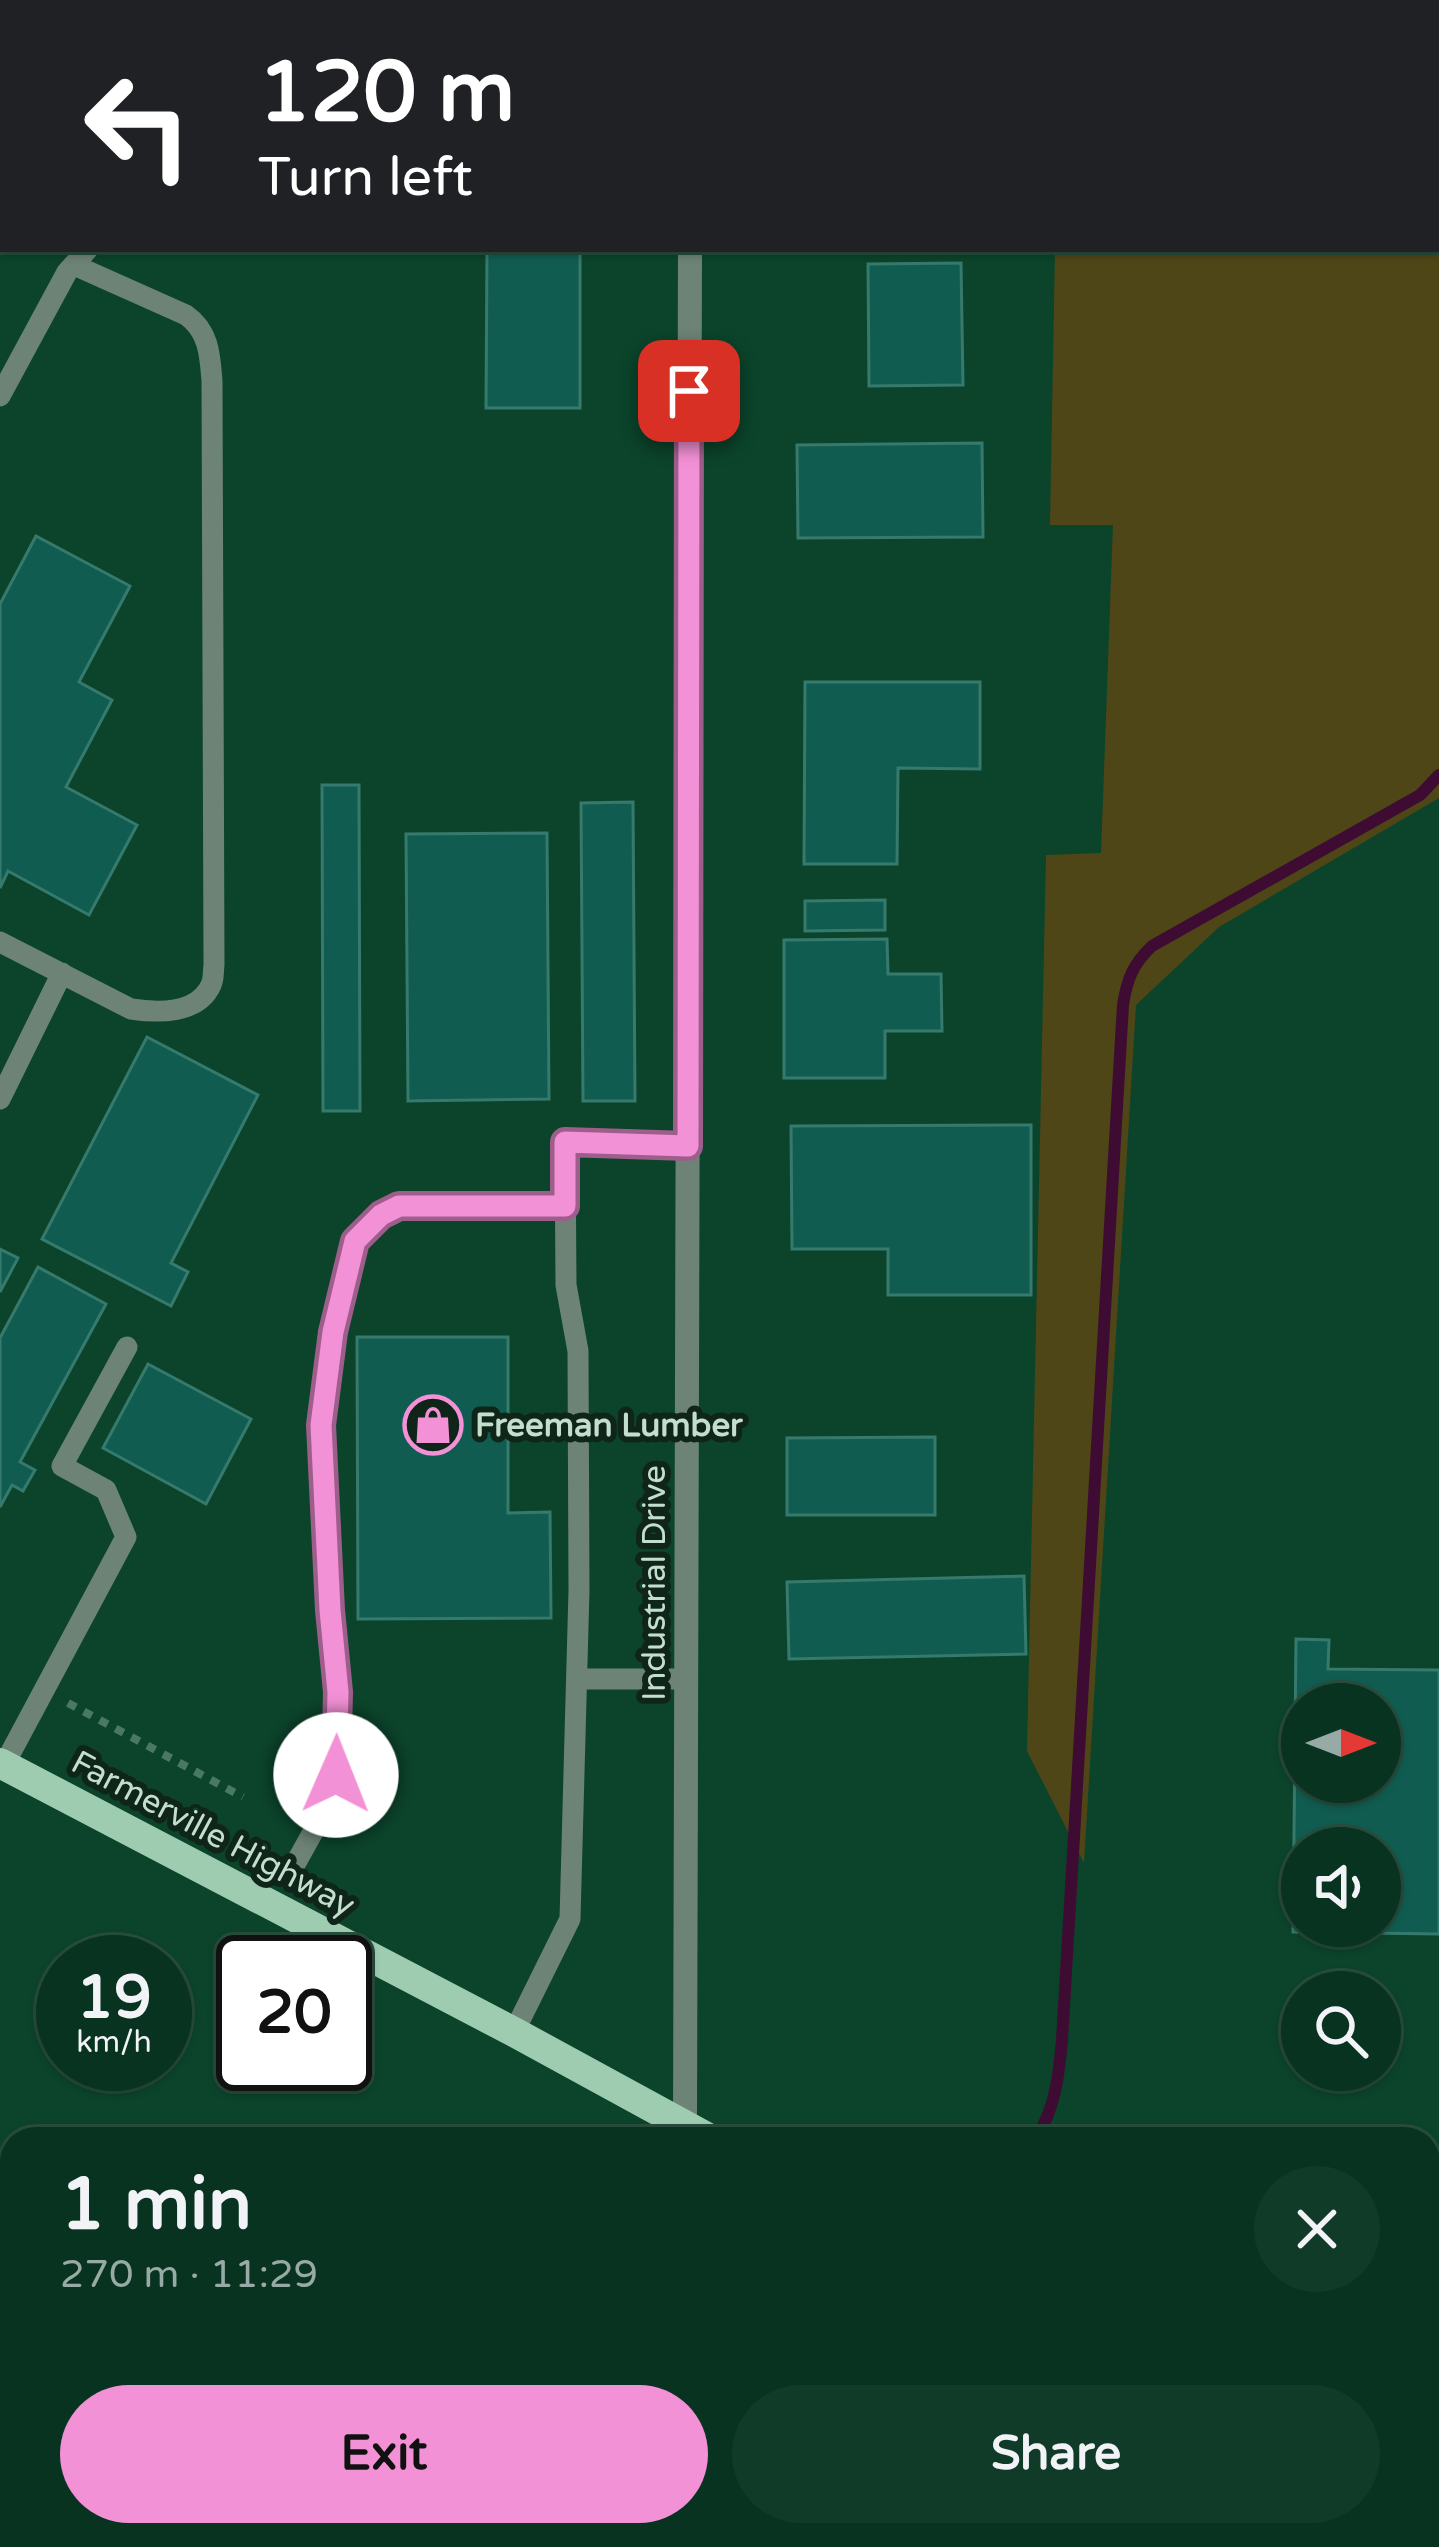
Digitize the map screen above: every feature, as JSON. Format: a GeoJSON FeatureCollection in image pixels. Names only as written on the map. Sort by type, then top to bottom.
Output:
{"type":"FeatureCollection","features":[{"type":"Feature","properties":{"kind":"main road","name":"Farmerville Highway"},"geometry":{"type":"LineString","coordinates":[[2,1764],[689,2127]]}},
{"type":"Feature","properties":{"kind":"street","name":"Industrial Drive"},"geometry":{"type":"LineString","coordinates":[[690,252],[687,1679],[698,2127]]}},
{"type":"Feature","properties":{"kind":"lane"},"geometry":{"type":"LineString","coordinates":[[0,397],[67,272],[81,257],[196,322],[209,348],[211,985],[182,1009],[131,1009],[0,942]]}},
{"type":"Feature","properties":{"kind":"lane"},"geometry":{"type":"LineString","coordinates":[[0,1100],[62,973]]}},
{"type":"Feature","properties":{"kind":"lane"},"geometry":{"type":"LineString","coordinates":[[514,2032],[570,1918],[577,1679],[578,1351],[566,1286],[565,1142],[688,1146]]}},
{"type":"Feature","properties":{"kind":"lane"},"geometry":{"type":"LineString","coordinates":[[293,1868],[324,1812],[336,1775],[338,1692],[321,1425],[333,1332],[355,1241],[381,1215],[399,1206],[565,1206]]}},
{"type":"Feature","properties":{"kind":"lane"},"geometry":{"type":"LineString","coordinates":[[2,1764],[126,1537],[106,1490],[62,1466],[127,1347]]}},
{"type":"Feature","properties":{"kind":"lane"},"geometry":{"type":"LineString","coordinates":[[577,1679],[687,1679]]}},
{"type":"Feature","properties":{"kind":"path"},"geometry":{"type":"LineString","coordinates":[[67,1702],[244,1797]]}},
{"type":"Feature","properties":{"kind":"shaded area"},"geometry":{"type":"Polygon","coordinates":[[[1055,252],[1439,252],[1439,798],[1219,927],[1136,1005],[1084,1863],[1027,1751],[1046,855],[1101,853],[1113,525],[1050,525],[1055,252]]]}},
{"type":"Feature","properties":{"kind":"building"},"geometry":{"type":"Polygon","coordinates":[[[487,252],[580,252],[580,408],[486,408],[487,252]]]}},
{"type":"Feature","properties":{"kind":"building"},"geometry":{"type":"Polygon","coordinates":[[[961,263],[963,385],[869,386],[868,264],[961,263]]]}},
{"type":"Feature","properties":{"kind":"building"},"geometry":{"type":"Polygon","coordinates":[[[982,443],[983,537],[798,538],[797,445],[982,443]]]}},
{"type":"Feature","properties":{"kind":"building"},"geometry":{"type":"Polygon","coordinates":[[[36,536],[130,586],[79,682],[112,700],[66,787],[137,825],[89,915],[8,871],[0,888],[0,604],[36,536]]]}},
{"type":"Feature","properties":{"kind":"building"},"geometry":{"type":"Polygon","coordinates":[[[805,682],[980,682],[980,769],[898,768],[897,864],[804,864],[805,682]]]}},
{"type":"Feature","properties":{"kind":"building"},"geometry":{"type":"Polygon","coordinates":[[[322,785],[359,785],[360,1111],[323,1111],[322,785]]]}},
{"type":"Feature","properties":{"kind":"building"},"geometry":{"type":"Polygon","coordinates":[[[633,802],[635,1101],[583,1101],[581,803],[633,802]]]}},
{"type":"Feature","properties":{"kind":"building"},"geometry":{"type":"Polygon","coordinates":[[[547,833],[549,1099],[408,1101],[406,834],[547,833]]]}},
{"type":"Feature","properties":{"kind":"building"},"geometry":{"type":"Polygon","coordinates":[[[885,900],[885,930],[805,931],[805,901],[885,900]]]}},
{"type":"Feature","properties":{"kind":"building"},"geometry":{"type":"Polygon","coordinates":[[[887,939],[888,974],[941,974],[942,1031],[885,1031],[885,1078],[784,1078],[784,940],[887,939]]]}},
{"type":"Feature","properties":{"kind":"building"},"geometry":{"type":"Polygon","coordinates":[[[147,1037],[258,1095],[171,1263],[188,1272],[171,1306],[42,1239],[147,1037]]]}},
{"type":"Feature","properties":{"kind":"building"},"geometry":{"type":"Polygon","coordinates":[[[1031,1125],[1031,1295],[888,1295],[888,1249],[792,1249],[791,1126],[1031,1125]]]}},
{"type":"Feature","properties":{"kind":"building"},"geometry":{"type":"Polygon","coordinates":[[[0,1249],[18,1258],[0,1292],[0,1249]]]}},
{"type":"Feature","properties":{"kind":"building"},"geometry":{"type":"Polygon","coordinates":[[[38,1267],[106,1304],[20,1462],[35,1470],[23,1491],[12,1485],[0,1507],[0,1338],[38,1267]]]}},
{"type":"Feature","properties":{"kind":"building","name":"Freeman Lumber"},"geometry":{"type":"Polygon","coordinates":[[[357,1337],[508,1337],[508,1513],[550,1512],[551,1618],[358,1619],[357,1337]]]}},
{"type":"Feature","properties":{"kind":"building"},"geometry":{"type":"Polygon","coordinates":[[[148,1364],[251,1419],[206,1504],[103,1448],[148,1364]]]}},
{"type":"Feature","properties":{"kind":"building"},"geometry":{"type":"Polygon","coordinates":[[[935,1437],[935,1515],[787,1515],[787,1438],[935,1437]]]}},
{"type":"Feature","properties":{"kind":"building"},"geometry":{"type":"Polygon","coordinates":[[[1024,1576],[1026,1654],[789,1659],[787,1582],[1024,1576]]]}},
{"type":"Feature","properties":{"kind":"building"},"geometry":{"type":"Polygon","coordinates":[[[1296,1639],[1329,1640],[1328,1669],[1439,1670],[1439,1934],[1401,1933],[1401,1827],[1294,1827],[1294,1803],[1401,1803],[1401,1683],[1296,1683],[1296,1639]]]}},
{"type":"Feature","properties":{"kind":"waterway"},"geometry":{"type":"LineString","coordinates":[[1042,2127],[1055,2091],[1062,2040],[1127,987],[1152,946],[1420,795],[1439,775]]}},
{"type":"Feature","properties":{"kind":"place","name":"Freeman Lumber"},"geometry":{"type":"Point","coordinates":[433,1425]}},
{"type":"Feature","properties":{"kind":"route"},"geometry":{"type":"LineString","coordinates":[[336,1775],[338,1692],[321,1425],[333,1332],[355,1241],[381,1215],[399,1206],[565,1206],[565,1142],[688,1146],[689,391]]}}]}
